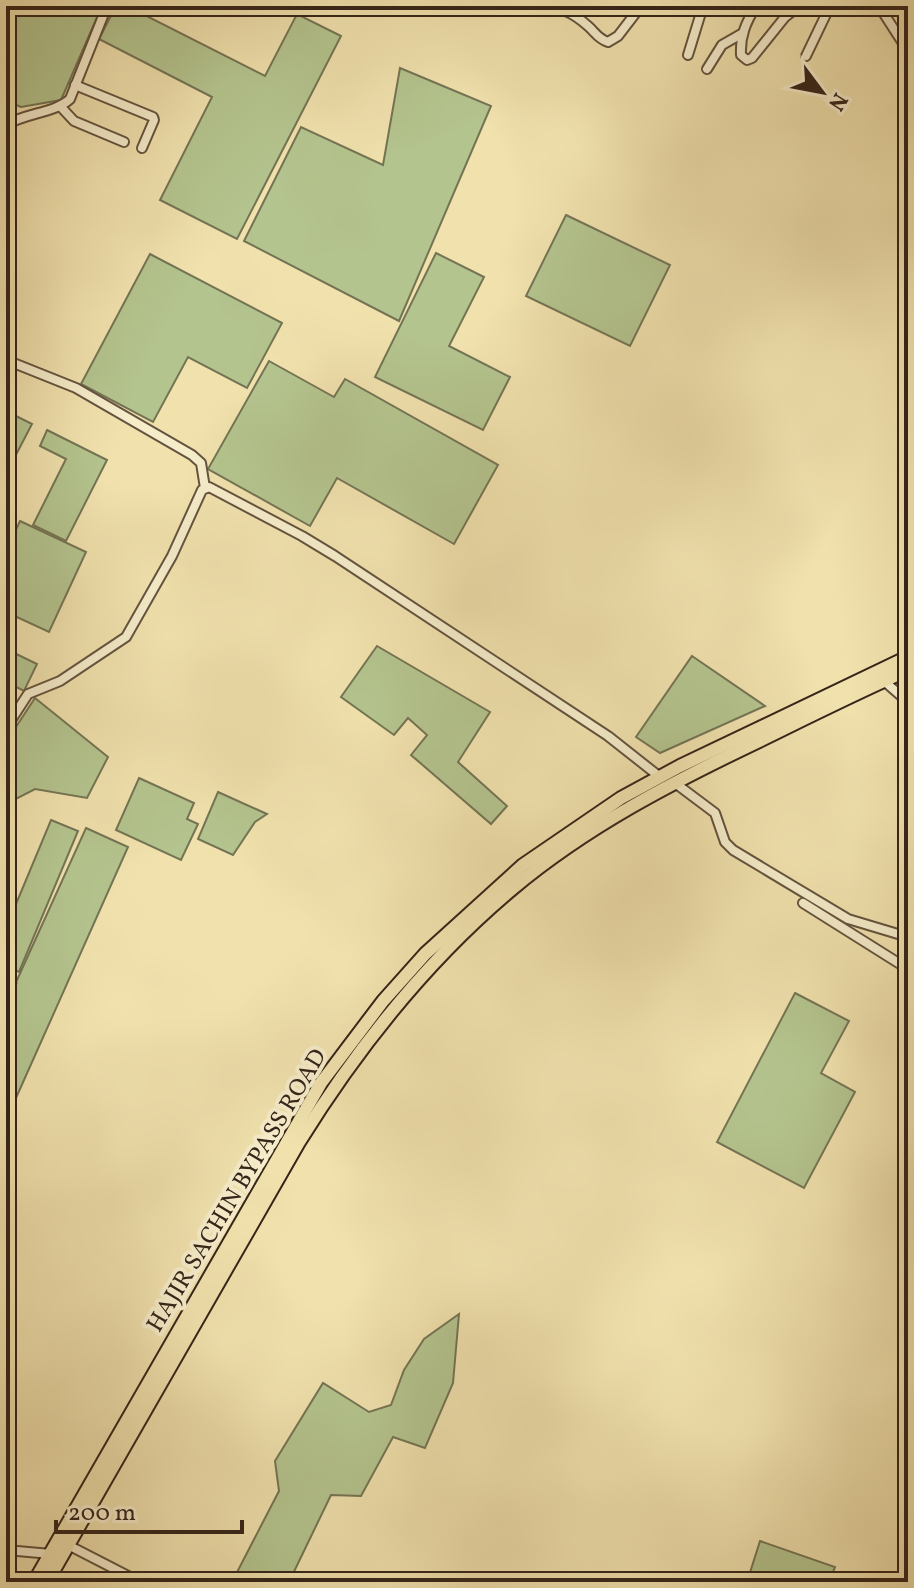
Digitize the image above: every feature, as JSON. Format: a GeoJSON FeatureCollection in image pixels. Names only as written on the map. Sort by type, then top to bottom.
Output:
{"type":"FeatureCollection","features":[{"type":"Feature","properties":{"kind":"highway","name":"HAJIR SACHIN BYPASS ROAD"},"geometry":{"type":"LineString","coordinates":[[34,1582],[321,1083],[371,1016],[425,954],[523,865],[576,827],[660,777],[908,657]]}},
{"type":"Feature","properties":{"kind":"highway"},"geometry":{"type":"LineString","coordinates":[[47,1582],[331,1090],[370,1036],[419,978],[513,889],[616,815],[675,783],[908,670]]}},
{"type":"Feature","properties":{"kind":"street"},"geometry":{"type":"LineString","coordinates":[[6,125],[20,116],[60,106],[70,99],[107,6]]}},
{"type":"Feature","properties":{"kind":"street"},"geometry":{"type":"LineString","coordinates":[[402,6],[409,9],[413,6]]}},
{"type":"Feature","properties":{"kind":"street"},"geometry":{"type":"LineString","coordinates":[[542,6],[565,7],[600,40],[608,42],[618,36],[641,6]]}},
{"type":"Feature","properties":{"kind":"street"},"geometry":{"type":"LineString","coordinates":[[688,55],[703,6]]}},
{"type":"Feature","properties":{"kind":"street"},"geometry":{"type":"LineString","coordinates":[[776,6],[785,17]]}},
{"type":"Feature","properties":{"kind":"street"},"geometry":{"type":"LineString","coordinates":[[752,8],[743,33],[741,55],[747,60],[752,58],[785,17],[799,6]]}},
{"type":"Feature","properties":{"kind":"street"},"geometry":{"type":"LineString","coordinates":[[806,56],[830,6]]}},
{"type":"Feature","properties":{"kind":"street"},"geometry":{"type":"LineString","coordinates":[[879,6],[908,51]]}},
{"type":"Feature","properties":{"kind":"street"},"geometry":{"type":"LineString","coordinates":[[707,69],[722,45],[743,33]]}},
{"type":"Feature","properties":{"kind":"street"},"geometry":{"type":"LineString","coordinates":[[75,85],[153,117],[142,148]]}},
{"type":"Feature","properties":{"kind":"street"},"geometry":{"type":"LineString","coordinates":[[60,106],[74,121],[124,142]]}},
{"type":"Feature","properties":{"kind":"street"},"geometry":{"type":"LineString","coordinates":[[6,360],[76,388],[192,455],[201,463],[205,488]]}},
{"type":"Feature","properties":{"kind":"street"},"geometry":{"type":"LineString","coordinates":[[6,728],[28,694],[60,681],[126,637],[172,556],[205,488]]}},
{"type":"Feature","properties":{"kind":"street"},"geometry":{"type":"LineString","coordinates":[[205,488],[214,489],[256,510],[335,556],[608,736],[660,777]]}},
{"type":"Feature","properties":{"kind":"street"},"geometry":{"type":"LineString","coordinates":[[884,681],[908,702]]}},
{"type":"Feature","properties":{"kind":"street"},"geometry":{"type":"LineString","coordinates":[[675,783],[715,813],[725,842],[733,850],[848,919],[908,937]]}},
{"type":"Feature","properties":{"kind":"street"},"geometry":{"type":"LineString","coordinates":[[803,903],[908,969]]}},
{"type":"Feature","properties":{"kind":"street"},"geometry":{"type":"LineString","coordinates":[[68,1545],[140,1582]]}},
{"type":"Feature","properties":{"kind":"street"},"geometry":{"type":"LineString","coordinates":[[6,1550],[51,1554]]}},
{"type":"Feature","properties":{"kind":"green space"},"geometry":{"type":"Polygon","coordinates":[[[6,6],[102,6],[61,100],[21,107],[6,101],[6,6]]]}},
{"type":"Feature","properties":{"kind":"green space"},"geometry":{"type":"Polygon","coordinates":[[[116,6],[127,6],[265,76],[297,14],[341,36],[237,239],[160,200],[212,97],[99,39],[116,6]]]}},
{"type":"Feature","properties":{"kind":"green space"},"geometry":{"type":"Polygon","coordinates":[[[400,68],[491,106],[399,321],[244,241],[301,127],[383,165],[400,68]]]}},
{"type":"Feature","properties":{"kind":"green space"},"geometry":{"type":"Polygon","coordinates":[[[566,215],[670,265],[630,346],[526,296],[566,215]]]}},
{"type":"Feature","properties":{"kind":"green space"},"geometry":{"type":"Polygon","coordinates":[[[436,253],[484,277],[449,346],[510,377],[483,430],[375,377],[436,253]]]}},
{"type":"Feature","properties":{"kind":"green space"},"geometry":{"type":"Polygon","coordinates":[[[150,254],[282,323],[247,388],[188,357],[153,422],[81,384],[150,254]]]}},
{"type":"Feature","properties":{"kind":"green space"},"geometry":{"type":"Polygon","coordinates":[[[269,361],[334,397],[345,379],[498,465],[454,544],[337,478],[310,526],[208,469],[269,361]]]}},
{"type":"Feature","properties":{"kind":"green space"},"geometry":{"type":"Polygon","coordinates":[[[6,411],[32,424],[6,474],[6,411]]]}},
{"type":"Feature","properties":{"kind":"green space"},"geometry":{"type":"Polygon","coordinates":[[[47,430],[107,460],[66,541],[33,525],[66,459],[40,446],[47,430]]]}},
{"type":"Feature","properties":{"kind":"green space"},"geometry":{"type":"Polygon","coordinates":[[[20,521],[86,552],[49,632],[6,612],[6,551],[20,521]]]}},
{"type":"Feature","properties":{"kind":"green space"},"geometry":{"type":"Polygon","coordinates":[[[377,646],[490,712],[458,762],[507,806],[491,824],[411,755],[427,735],[408,718],[394,735],[341,697],[377,646]]]}},
{"type":"Feature","properties":{"kind":"green space"},"geometry":{"type":"Polygon","coordinates":[[[6,649],[37,664],[24,691],[6,682],[6,649]]]}},
{"type":"Feature","properties":{"kind":"green space"},"geometry":{"type":"Polygon","coordinates":[[[692,656],[765,706],[660,753],[636,737],[692,656]]]}},
{"type":"Feature","properties":{"kind":"green space"},"geometry":{"type":"Polygon","coordinates":[[[35,698],[108,757],[87,798],[35,789],[10,802],[6,801],[6,742],[35,698]]]}},
{"type":"Feature","properties":{"kind":"green space"},"geometry":{"type":"Polygon","coordinates":[[[139,778],[194,803],[187,819],[198,824],[181,860],[116,830],[139,778]]]}},
{"type":"Feature","properties":{"kind":"green space"},"geometry":{"type":"Polygon","coordinates":[[[218,792],[267,814],[255,822],[233,855],[198,839],[218,792]]]}},
{"type":"Feature","properties":{"kind":"green space"},"geometry":{"type":"Polygon","coordinates":[[[51,820],[78,831],[19,972],[6,966],[6,928],[51,820]]]}},
{"type":"Feature","properties":{"kind":"green space"},"geometry":{"type":"Polygon","coordinates":[[[86,828],[128,847],[16,1098],[6,1094],[6,1006],[17,982],[6,998],[6,974],[17,980],[86,828]]]}},
{"type":"Feature","properties":{"kind":"green space"},"geometry":{"type":"Polygon","coordinates":[[[795,993],[849,1021],[821,1073],[855,1092],[804,1188],[717,1142],[795,993]]]}},
{"type":"Feature","properties":{"kind":"green space"},"geometry":{"type":"Polygon","coordinates":[[[459,1314],[453,1383],[425,1448],[393,1437],[361,1496],[331,1495],[289,1582],[241,1582],[234,1578],[279,1491],[275,1461],[323,1383],[369,1412],[391,1405],[404,1370],[424,1339],[459,1314]]]}},
{"type":"Feature","properties":{"kind":"green space"},"geometry":{"type":"Polygon","coordinates":[[[760,1541],[835,1567],[829,1582],[747,1582],[760,1541]]]}}]}
